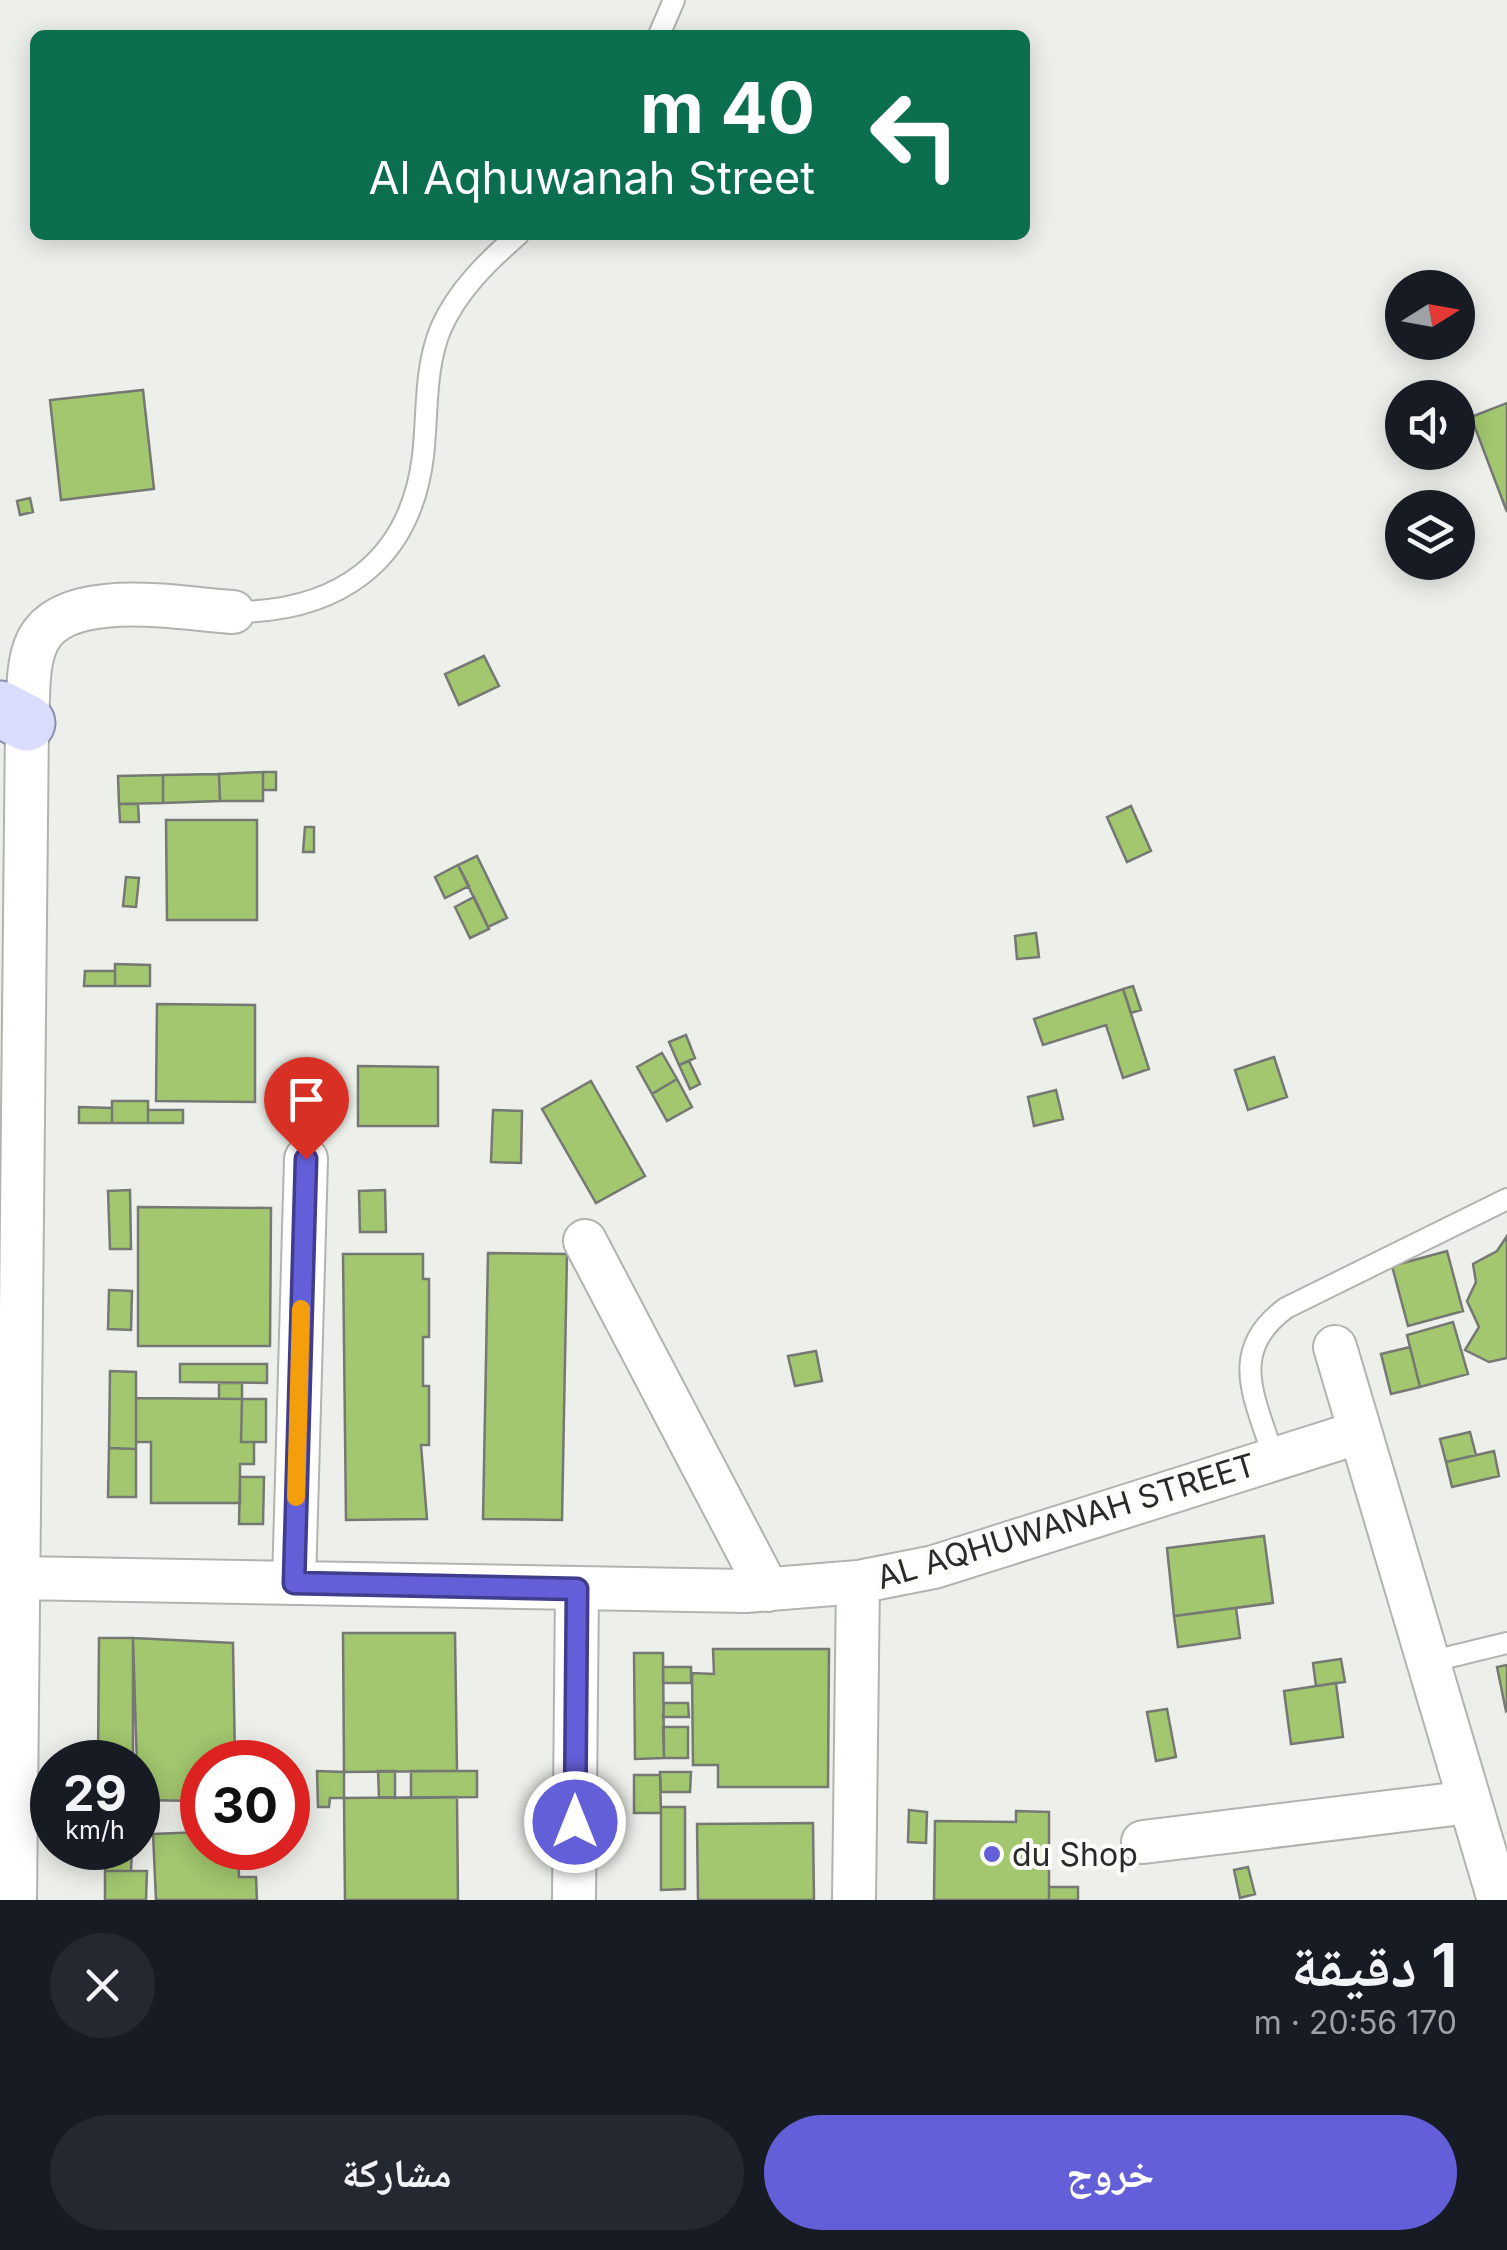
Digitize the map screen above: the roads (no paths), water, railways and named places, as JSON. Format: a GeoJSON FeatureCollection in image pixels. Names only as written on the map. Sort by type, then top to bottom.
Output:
{"type":"FeatureCollection","features":[{"type":"Feature","properties":{"kind":"street"},"geometry":{"type":"LineString","coordinates":[[15,1900],[18,1578],[13,716],[32,654],[48,626],[60,615],[91,606],[233,612]]}},
{"type":"Feature","properties":{"kind":"street"},"geometry":{"type":"LineString","coordinates":[[294,1583],[306,1159]]}},
{"type":"Feature","properties":{"kind":"street"},"geometry":{"type":"LineString","coordinates":[[585,1241],[768,1590]]}},
{"type":"Feature","properties":{"kind":"street"},"geometry":{"type":"LineString","coordinates":[[1335,1346],[1499,1900]]}},
{"type":"Feature","properties":{"kind":"street","name":"AL AQHUWANAH STREET"},"geometry":{"type":"LineString","coordinates":[[18,1578],[768,1590],[858,1582],[996,1549],[1360,1432]]}},
{"type":"Feature","properties":{"kind":"street"},"geometry":{"type":"LineString","coordinates":[[854,1900],[858,1582]]}},
{"type":"Feature","properties":{"kind":"street"},"geometry":{"type":"LineString","coordinates":[[574,1900],[577,1589]]}},
{"type":"Feature","properties":{"kind":"street"},"geometry":{"type":"LineString","coordinates":[[1143,1842],[1470,1802]]}},
{"type":"Feature","properties":{"kind":"lane"},"geometry":{"type":"LineString","coordinates":[[661,30],[674,0]]}},
{"type":"Feature","properties":{"kind":"lane"},"geometry":{"type":"LineString","coordinates":[[233,612],[289,608],[316,600],[361,576],[398,540],[420,474],[428,378],[442,328],[476,273],[512,240]]}},
{"type":"Feature","properties":{"kind":"lane"},"geometry":{"type":"LineString","coordinates":[[1274,1459],[1248,1367],[1255,1339],[1263,1326],[1286,1308],[1507,1198]]}},
{"type":"Feature","properties":{"kind":"lane"},"geometry":{"type":"LineString","coordinates":[[1429,1662],[1507,1643]]}},
{"type":"Feature","properties":{"kind":"place","name":"du Shop"},"geometry":{"type":"Point","coordinates":[992,1854]}}]}
